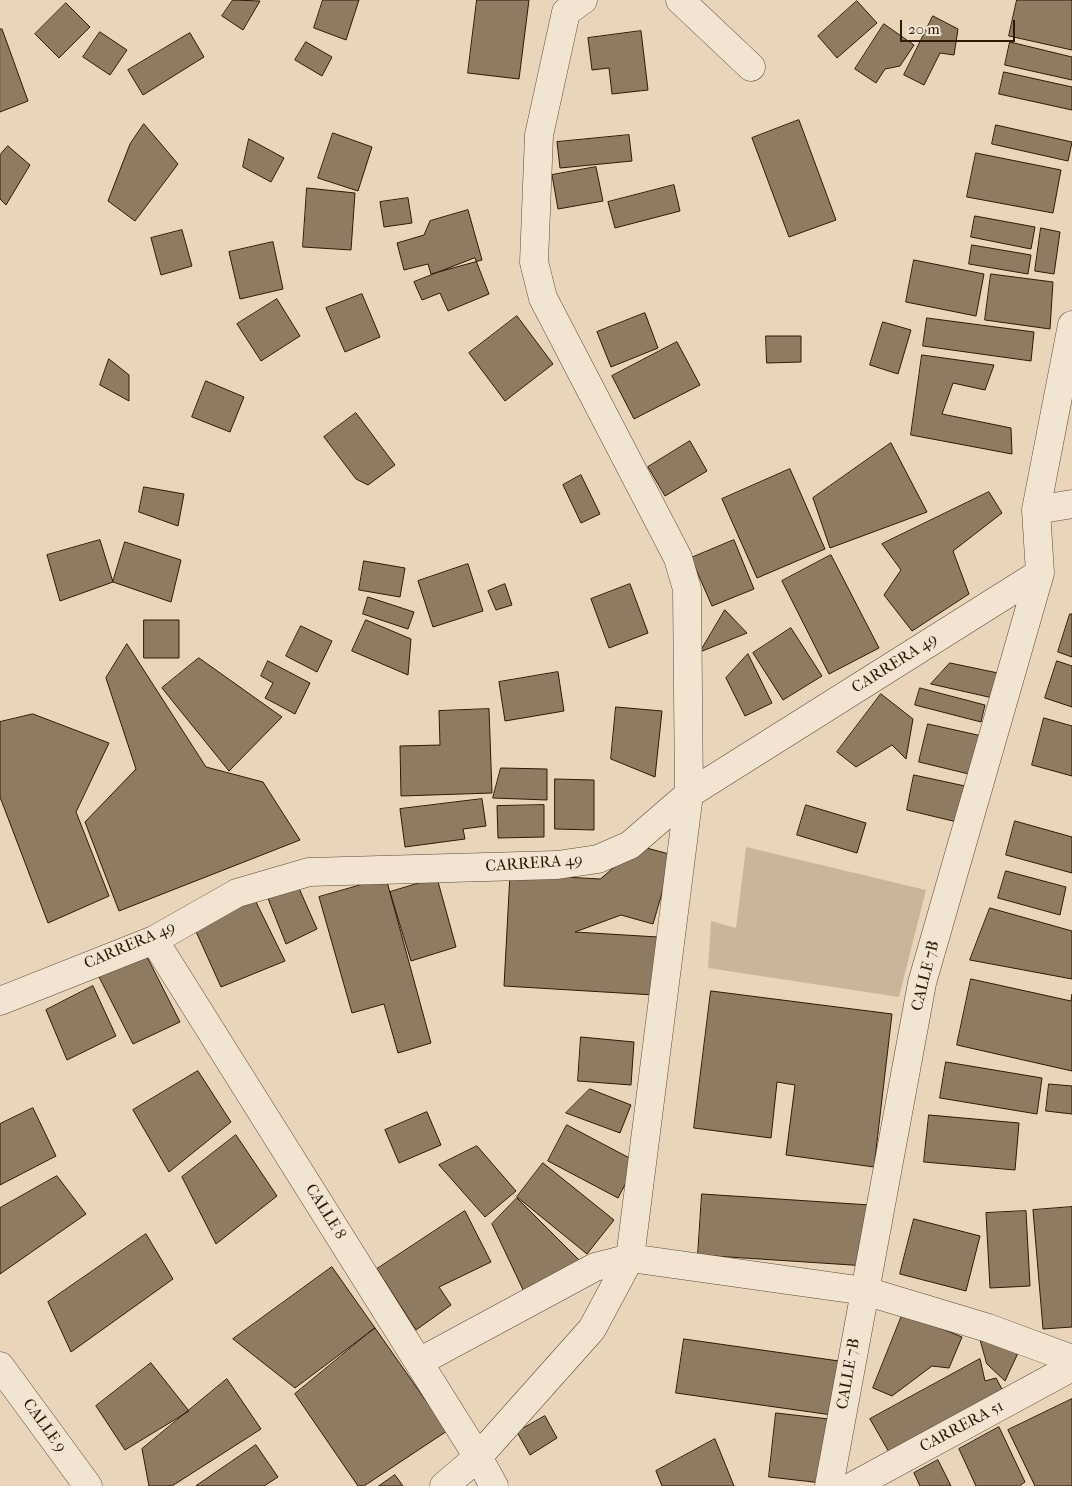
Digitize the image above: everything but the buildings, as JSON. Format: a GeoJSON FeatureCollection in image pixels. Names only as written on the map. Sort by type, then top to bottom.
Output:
{"type":"FeatureCollection","features":[{"type":"Feature","properties":{"kind":"street"},"geometry":{"type":"LineString","coordinates":[[444,1486],[478,1457],[592,1329],[630,1258],[689,794],[687,589],[678,558],[544,298],[534,262],[539,135],[566,12],[583,0]]}},
{"type":"Feature","properties":{"kind":"street"},"geometry":{"type":"LineString","coordinates":[[680,0],[751,67]]}},
{"type":"Feature","properties":{"kind":"street","name":"CALLE 7B"},"geometry":{"type":"LineString","coordinates":[[829,1486],[922,983],[1040,573],[1036,510],[1072,325]]}},
{"type":"Feature","properties":{"kind":"street"},"geometry":{"type":"LineString","coordinates":[[1036,510],[1072,504]]}},
{"type":"Feature","properties":{"kind":"street","name":"CARRERA 49"},"geometry":{"type":"LineString","coordinates":[[0,1001],[154,940],[237,893],[309,872],[557,866],[598,859],[630,844],[689,794],[1040,573]]}},
{"type":"Feature","properties":{"kind":"street","name":"CALLE 8"},"geometry":{"type":"LineString","coordinates":[[154,940],[478,1457],[494,1486]]}},
{"type":"Feature","properties":{"kind":"street"},"geometry":{"type":"LineString","coordinates":[[418,1362],[596,1267],[630,1258],[864,1291],[988,1328],[1072,1359]]}},
{"type":"Feature","properties":{"kind":"street","name":"CALLE 9"},"geometry":{"type":"LineString","coordinates":[[0,1366],[88,1486]]}},
{"type":"Feature","properties":{"kind":"street","name":"CARRERA 51"},"geometry":{"type":"LineString","coordinates":[[853,1486],[1072,1367]]}},
{"type":"Feature","properties":{"kind":"shaded area"},"geometry":{"type":"Polygon","coordinates":[[[746,847],[926,890],[899,997],[708,968],[711,921],[736,928],[746,847]]]}}]}
